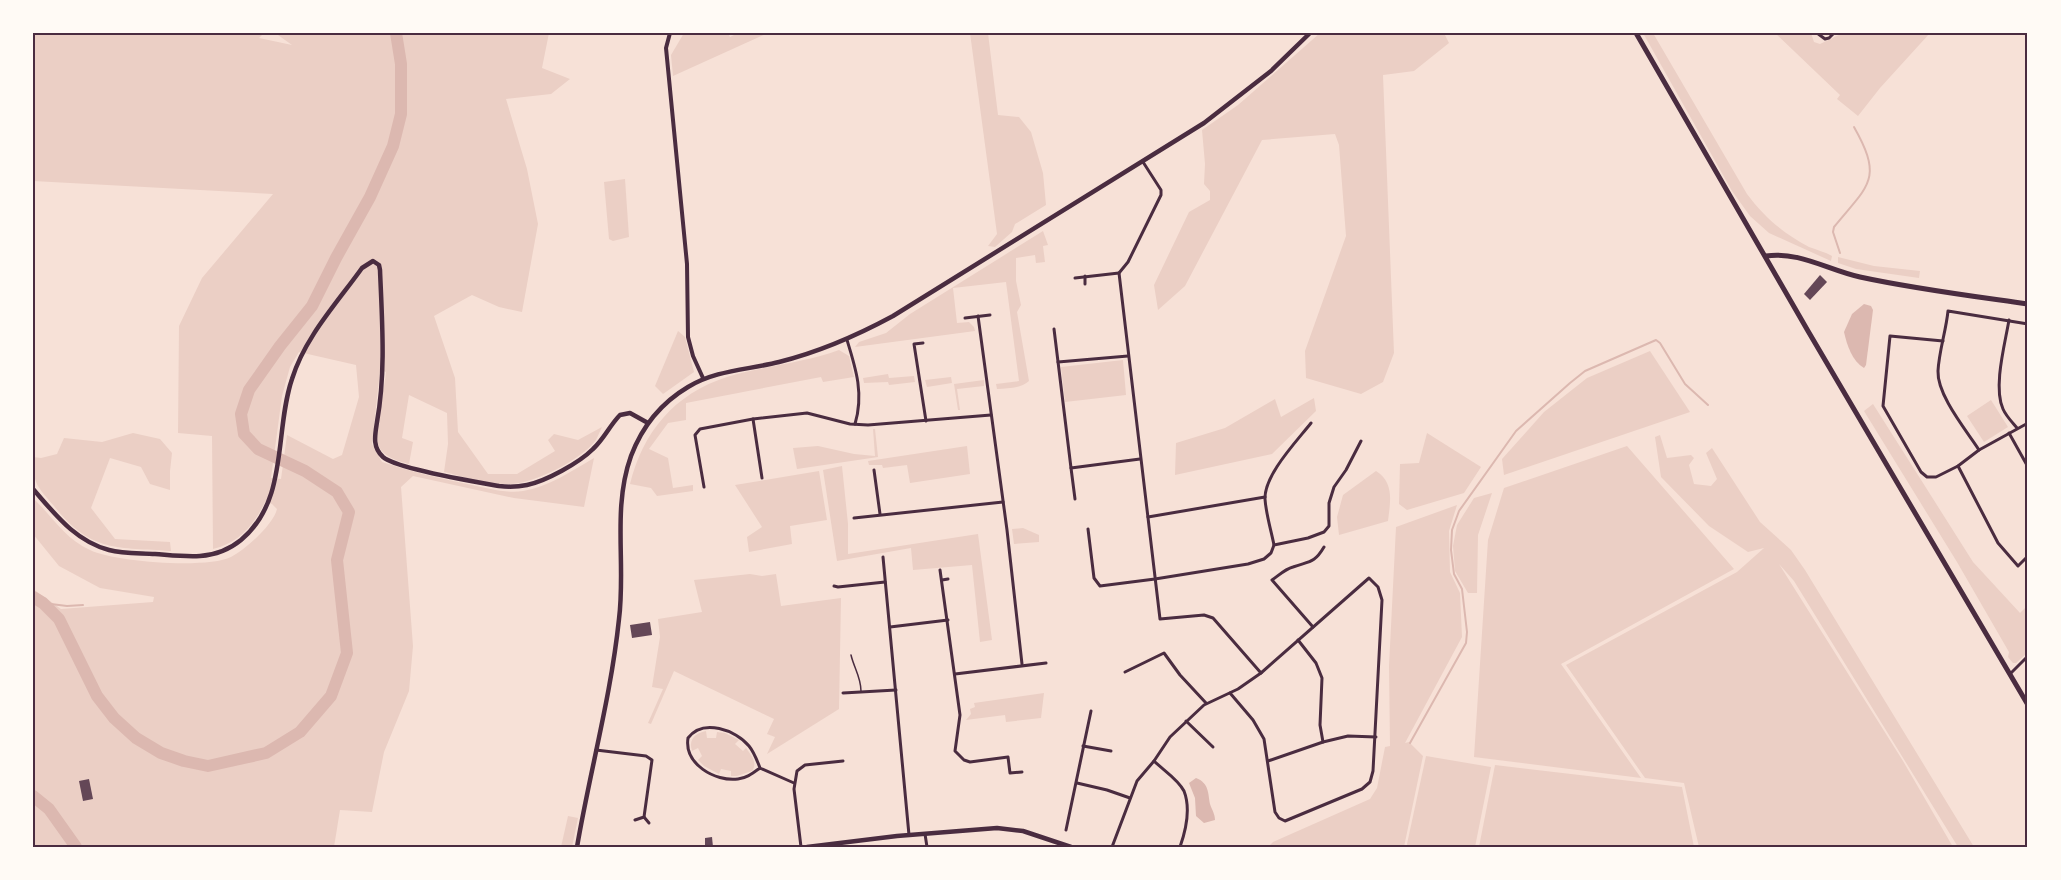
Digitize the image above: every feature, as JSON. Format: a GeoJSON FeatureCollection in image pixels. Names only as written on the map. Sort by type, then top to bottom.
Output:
{"type":"FeatureCollection","features":[{"type":"Feature","properties":{"kind":"main road"},"geometry":{"type":"LineString","coordinates":[[576,847],[619,621],[623,577],[619,534],[624,487],[631,456],[648,423],[672,398],[703,378],[736,369],[778,362],[847,340],[893,316],[1204,123],[1271,71],[1310,33]]}},
{"type":"Feature","properties":{"kind":"main road"},"geometry":{"type":"LineString","coordinates":[[1636,33],[2028,705]]}},
{"type":"Feature","properties":{"kind":"main road"},"geometry":{"type":"LineString","coordinates":[[1766,256],[1792,256],[1856,276],[1925,290],[2028,304]]}},
{"type":"Feature","properties":{"kind":"main road"},"geometry":{"type":"LineString","coordinates":[[33,489],[78,537],[111,551],[201,556],[232,548],[248,535],[267,507],[276,478],[291,381],[299,358],[362,268],[373,261],[379,265],[380,270],[382,333],[380,402],[374,436],[375,445],[385,459],[411,468],[499,486],[529,485],[583,458],[606,435],[620,415],[630,413],[648,423]]}},
{"type":"Feature","properties":{"kind":"main road"},"geometry":{"type":"LineString","coordinates":[[807,847],[987,828],[1023,831],[1071,847]]}},
{"type":"Feature","properties":{"kind":"street"},"geometry":{"type":"LineString","coordinates":[[670,33],[666,48],[687,264],[688,337],[693,356],[703,378]]}},
{"type":"Feature","properties":{"kind":"street"},"geometry":{"type":"LineString","coordinates":[[1817,33],[1825,39],[1834,33]]}},
{"type":"Feature","properties":{"kind":"street"},"geometry":{"type":"LineString","coordinates":[[1143,162],[1161,190],[1161,195],[1128,262],[1119,273],[1160,619],[1204,615],[1213,618],[1261,673]]}},
{"type":"Feature","properties":{"kind":"street"},"geometry":{"type":"LineString","coordinates":[[1075,278],[1119,273]]}},
{"type":"Feature","properties":{"kind":"street"},"geometry":{"type":"LineString","coordinates":[[1085,276],[1085,284]]}},
{"type":"Feature","properties":{"kind":"street"},"geometry":{"type":"LineString","coordinates":[[1979,450],[1939,383],[1938,372],[1948,311],[2028,324]]}},
{"type":"Feature","properties":{"kind":"street"},"geometry":{"type":"LineString","coordinates":[[965,318],[990,315]]}},
{"type":"Feature","properties":{"kind":"street"},"geometry":{"type":"LineString","coordinates":[[978,316],[1022,664]]}},
{"type":"Feature","properties":{"kind":"street"},"geometry":{"type":"LineString","coordinates":[[2009,320],[1999,393],[2003,409],[2017,428]]}},
{"type":"Feature","properties":{"kind":"street"},"geometry":{"type":"LineString","coordinates":[[1054,329],[1075,499]]}},
{"type":"Feature","properties":{"kind":"street"},"geometry":{"type":"LineString","coordinates":[[1943,341],[1890,336],[1883,406],[1921,472],[1927,477],[1936,477],[2028,423]]}},
{"type":"Feature","properties":{"kind":"street"},"geometry":{"type":"LineString","coordinates":[[847,340],[859,380],[859,401],[855,424]]}},
{"type":"Feature","properties":{"kind":"street"},"geometry":{"type":"LineString","coordinates":[[923,343],[915,344],[926,421]]}},
{"type":"Feature","properties":{"kind":"street"},"geometry":{"type":"LineString","coordinates":[[1058,362],[1128,356]]}},
{"type":"Feature","properties":{"kind":"street"},"geometry":{"type":"LineString","coordinates":[[704,487],[695,435],[700,429],[753,419],[814,413],[855,424],[868,425],[992,415]]}},
{"type":"Feature","properties":{"kind":"street"},"geometry":{"type":"LineString","coordinates":[[753,419],[762,478]]}},
{"type":"Feature","properties":{"kind":"street"},"geometry":{"type":"LineString","coordinates":[[1088,529],[1094,578],[1097,584],[1104,586],[1248,564],[1264,559],[1271,553],[1274,545],[1265,497],[1268,485],[1274,472],[1311,423]]}},
{"type":"Feature","properties":{"kind":"street"},"geometry":{"type":"LineString","coordinates":[[2009,433],[2028,467]]}},
{"type":"Feature","properties":{"kind":"street"},"geometry":{"type":"LineString","coordinates":[[1274,545],[1324,532],[1329,526],[1329,503],[1334,487],[1361,441]]}},
{"type":"Feature","properties":{"kind":"street"},"geometry":{"type":"LineString","coordinates":[[1071,468],[1140,459]]}},
{"type":"Feature","properties":{"kind":"street"},"geometry":{"type":"LineString","coordinates":[[1958,466],[1998,543],[2018,566],[2028,556]]}},
{"type":"Feature","properties":{"kind":"street"},"geometry":{"type":"LineString","coordinates":[[876,472],[880,514]]}},
{"type":"Feature","properties":{"kind":"street"},"geometry":{"type":"LineString","coordinates":[[1148,517],[1265,497]]}},
{"type":"Feature","properties":{"kind":"street"},"geometry":{"type":"LineString","coordinates":[[854,518],[1003,502]]}},
{"type":"Feature","properties":{"kind":"street"},"geometry":{"type":"LineString","coordinates":[[1313,627],[1272,580],[1291,567],[1309,563],[1318,557],[1324,547]]}},
{"type":"Feature","properties":{"kind":"street"},"geometry":{"type":"LineString","coordinates":[[883,557],[909,835]]}},
{"type":"Feature","properties":{"kind":"street"},"geometry":{"type":"LineString","coordinates":[[940,570],[960,722],[955,751],[970,762],[1008,758],[1010,773],[1022,772]]}},
{"type":"Feature","properties":{"kind":"street"},"geometry":{"type":"LineString","coordinates":[[1112,847],[1137,781],[1170,737],[1186,721],[1206,703],[1230,693],[1261,673],[1369,578],[1378,587],[1382,600],[1376,737],[1373,771],[1370,782],[1362,789],[1285,821],[1279,818],[1275,812],[1264,739],[1254,720],[1230,693]]}},
{"type":"Feature","properties":{"kind":"street"},"geometry":{"type":"LineString","coordinates":[[942,580],[948,579]]}},
{"type":"Feature","properties":{"kind":"street"},"geometry":{"type":"LineString","coordinates":[[834,586],[885,582]]}},
{"type":"Feature","properties":{"kind":"street"},"geometry":{"type":"LineString","coordinates":[[889,627],[948,620]]}},
{"type":"Feature","properties":{"kind":"street"},"geometry":{"type":"LineString","coordinates":[[1298,640],[1317,663],[1322,678],[1320,724],[1323,742]]}},
{"type":"Feature","properties":{"kind":"street"},"geometry":{"type":"LineString","coordinates":[[1125,672],[1164,653],[1180,675],[1206,703]]}},
{"type":"Feature","properties":{"kind":"street"},"geometry":{"type":"LineString","coordinates":[[2010,674],[2028,656]]}},
{"type":"Feature","properties":{"kind":"street"},"geometry":{"type":"LineString","coordinates":[[954,674],[1022,664],[1046,663]]}},
{"type":"Feature","properties":{"kind":"street"},"geometry":{"type":"LineString","coordinates":[[843,693],[896,690]]}},
{"type":"Feature","properties":{"kind":"street"},"geometry":{"type":"LineString","coordinates":[[1066,830],[1091,711]]}},
{"type":"Feature","properties":{"kind":"street"},"geometry":{"type":"LineString","coordinates":[[1186,721],[1213,747]]}},
{"type":"Feature","properties":{"kind":"street"},"geometry":{"type":"LineString","coordinates":[[760,768],[738,779],[718,777],[696,762],[688,750],[688,738],[695,731],[707,727],[733,733],[749,746],[760,768],[794,783]]}},
{"type":"Feature","properties":{"kind":"street"},"geometry":{"type":"LineString","coordinates":[[1268,761],[1348,736],[1376,737]]}},
{"type":"Feature","properties":{"kind":"street"},"geometry":{"type":"LineString","coordinates":[[1083,746],[1111,751]]}},
{"type":"Feature","properties":{"kind":"street"},"geometry":{"type":"LineString","coordinates":[[596,750],[646,756],[652,760],[644,817]]}},
{"type":"Feature","properties":{"kind":"street"},"geometry":{"type":"LineString","coordinates":[[801,847],[794,783],[797,771],[805,765],[843,761]]}},
{"type":"Feature","properties":{"kind":"street"},"geometry":{"type":"LineString","coordinates":[[1154,761],[1184,791],[1187,818],[1180,847]]}},
{"type":"Feature","properties":{"kind":"street"},"geometry":{"type":"LineString","coordinates":[[1077,783],[1130,798]]}},
{"type":"Feature","properties":{"kind":"street"},"geometry":{"type":"LineString","coordinates":[[635,820],[644,817]]}},
{"type":"Feature","properties":{"kind":"street"},"geometry":{"type":"LineString","coordinates":[[644,817],[649,822]]}},
{"type":"Feature","properties":{"kind":"street"},"geometry":{"type":"LineString","coordinates":[[925,834],[927,847]]}},
{"type":"Feature","properties":{"kind":"lane"},"geometry":{"type":"LineString","coordinates":[[851,655],[854,667],[860,675],[861,692]]}},
{"type":"Feature","properties":{"kind":"shaded area"},"geometry":{"type":"Polygon","coordinates":[[[33,33],[549,33],[542,68],[570,79],[551,94],[506,99],[527,169],[538,224],[522,312],[499,307],[472,295],[434,316],[455,378],[458,432],[488,474],[517,474],[555,451],[548,440],[554,434],[578,440],[602,427],[596,440],[568,463],[531,480],[509,484],[476,480],[444,472],[448,444],[447,413],[409,395],[402,438],[413,442],[409,464],[391,458],[378,444],[386,372],[380,370],[372,444],[382,462],[438,478],[511,492],[542,486],[594,458],[584,507],[514,498],[413,476],[401,487],[413,646],[409,691],[384,752],[372,812],[340,810],[334,847],[33,847],[33,589],[61,609],[153,602],[154,597],[100,588],[59,566],[33,534],[33,498],[73,540],[90,550],[119,558],[160,563],[202,563],[231,557],[258,536],[271,522],[277,509],[265,502],[245,532],[231,542],[213,549],[212,436],[178,433],[179,326],[202,278],[273,194],[33,181],[33,33]],[[262,35],[259,38],[292,45],[278,35],[262,35]],[[299,352],[290,367],[282,396],[271,478],[281,479],[287,435],[333,459],[342,455],[359,397],[356,365],[299,352]]]}},
{"type":"Feature","properties":{"kind":"shaded area"},"geometry":{"type":"Polygon","coordinates":[[[684,33],[728,33],[730,37],[738,33],[768,33],[673,76],[671,55],[684,33]]]}},
{"type":"Feature","properties":{"kind":"shaded area"},"geometry":{"type":"Polygon","coordinates":[[[970,33],[988,33],[998,115],[1019,117],[1031,132],[1043,173],[1046,205],[1015,224],[1012,232],[995,247],[988,246],[997,234],[970,33]]]}},
{"type":"Feature","properties":{"kind":"shaded area"},"geometry":{"type":"Polygon","coordinates":[[[1320,33],[1444,33],[1449,43],[1414,71],[1383,75],[1394,353],[1383,382],[1361,394],[1306,378],[1305,351],[1346,236],[1339,145],[1335,134],[1262,140],[1185,286],[1158,310],[1154,285],[1189,212],[1210,200],[1210,191],[1204,184],[1202,130],[1238,105],[1320,33]]]}},
{"type":"Feature","properties":{"kind":"shaded area"},"geometry":{"type":"Polygon","coordinates":[[[1643,33],[1653,33],[1754,203],[1768,218],[1791,236],[1809,247],[1832,256],[1831,261],[1769,233],[1750,216],[1732,191],[1643,33]]]}},
{"type":"Feature","properties":{"kind":"shaded area"},"geometry":{"type":"Polygon","coordinates":[[[1775,33],[1811,33],[1814,42],[1820,44],[1843,33],[1930,33],[1858,116],[1837,99],[1840,95],[1775,33]]]}},
{"type":"Feature","properties":{"kind":"shaded area"},"geometry":{"type":"Polygon","coordinates":[[[625,179],[629,237],[613,241],[609,239],[604,182],[625,179]]]}},
{"type":"Feature","properties":{"kind":"shaded area"},"geometry":{"type":"Polygon","coordinates":[[[1043,231],[1048,245],[1043,246],[1045,262],[1036,263],[1035,255],[1016,258],[1016,281],[1021,305],[1017,312],[1029,381],[1025,384],[1014,388],[997,389],[996,384],[1019,381],[1006,282],[953,288],[957,323],[969,322],[975,331],[855,347],[859,342],[886,333],[910,314],[1043,231]]]}},
{"type":"Feature","properties":{"kind":"shaded area"},"geometry":{"type":"Polygon","coordinates":[[[1838,257],[1874,266],[1920,271],[1919,278],[1856,269],[1838,263],[1838,257]]]}},
{"type":"Feature","properties":{"kind":"shaded area"},"geometry":{"type":"Polygon","coordinates":[[[1864,304],[1871,306],[1873,310],[1864,368],[1853,357],[1844,332],[1852,314],[1864,304]]]}},
{"type":"Feature","properties":{"kind":"shaded area"},"geometry":{"type":"Polygon","coordinates":[[[678,331],[685,337],[694,372],[663,394],[655,386],[678,331]]]}},
{"type":"Feature","properties":{"kind":"shaded area"},"geometry":{"type":"Polygon","coordinates":[[[839,350],[849,356],[854,377],[823,382],[821,377],[686,403],[686,420],[668,423],[649,449],[668,458],[673,488],[693,485],[693,491],[657,496],[651,488],[630,484],[643,448],[652,432],[676,405],[691,394],[727,377],[839,350]]]}},
{"type":"Feature","properties":{"kind":"shaded area"},"geometry":{"type":"Polygon","coordinates":[[[1650,351],[1690,412],[1504,475],[1502,459],[1544,412],[1587,378],[1650,351]]]}},
{"type":"Feature","properties":{"kind":"shaded area"},"geometry":{"type":"Polygon","coordinates":[[[1123,360],[1126,395],[1065,402],[1061,367],[1123,360]]]}},
{"type":"Feature","properties":{"kind":"shaded area"},"geometry":{"type":"Polygon","coordinates":[[[888,374],[889,378],[914,376],[915,382],[889,385],[888,382],[864,383],[863,378],[888,374]]]}},
{"type":"Feature","properties":{"kind":"shaded area"},"geometry":{"type":"Polygon","coordinates":[[[951,377],[952,383],[927,387],[925,380],[951,377]]]}},
{"type":"Feature","properties":{"kind":"shaded area"},"geometry":{"type":"Polygon","coordinates":[[[984,380],[984,386],[957,389],[960,410],[958,410],[954,384],[984,380]]]}},
{"type":"Feature","properties":{"kind":"shaded area"},"geometry":{"type":"Polygon","coordinates":[[[1314,398],[1316,411],[1272,454],[1175,475],[1176,443],[1225,428],[1275,399],[1281,417],[1314,398]]]}},
{"type":"Feature","properties":{"kind":"shaded area"},"geometry":{"type":"Polygon","coordinates":[[[1991,400],[2008,427],[1984,442],[1967,416],[1991,400]]]}},
{"type":"Feature","properties":{"kind":"shaded area"},"geometry":{"type":"Polygon","coordinates":[[[1873,404],[1973,562],[2020,613],[2028,605],[2028,652],[2016,663],[2008,657],[2009,652],[1957,562],[1864,411],[1873,404]]]}},
{"type":"Feature","properties":{"kind":"shaded area"},"geometry":{"type":"Polygon","coordinates":[[[873,429],[875,429],[878,457],[797,469],[793,448],[818,446],[875,456],[873,429]]]}},
{"type":"Feature","properties":{"kind":"shaded area"},"geometry":{"type":"Polygon","coordinates":[[[133,433],[160,439],[172,453],[170,490],[150,484],[141,467],[110,458],[91,508],[115,539],[170,542],[171,551],[120,547],[93,540],[67,521],[44,494],[35,479],[33,457],[41,458],[57,454],[64,438],[102,442],[133,433]]]}},
{"type":"Feature","properties":{"kind":"shaded area"},"geometry":{"type":"Polygon","coordinates":[[[1427,433],[1481,467],[1464,493],[1407,510],[1399,504],[1400,464],[1419,463],[1427,433]]]}},
{"type":"Feature","properties":{"kind":"shaded area"},"geometry":{"type":"Polygon","coordinates":[[[1660,435],[1667,458],[1691,455],[1694,458],[1689,465],[1694,484],[1711,486],[1717,479],[1706,453],[1712,448],[1760,522],[1791,550],[1974,847],[1958,847],[1794,581],[1779,564],[1903,761],[1953,847],[1699,847],[1684,783],[1645,778],[1566,665],[1737,572],[1764,548],[1748,552],[1709,526],[1661,477],[1655,437],[1660,435]]]}},
{"type":"Feature","properties":{"kind":"shaded area"},"geometry":{"type":"Polygon","coordinates":[[[967,446],[970,474],[910,483],[907,465],[883,468],[882,465],[869,465],[868,461],[967,446]]]}},
{"type":"Feature","properties":{"kind":"shaded area"},"geometry":{"type":"Polygon","coordinates":[[[1627,446],[1734,569],[1561,664],[1641,778],[1474,757],[1488,540],[1504,488],[1627,446]]]}},
{"type":"Feature","properties":{"kind":"shaded area"},"geometry":{"type":"Polygon","coordinates":[[[842,466],[848,524],[848,554],[978,534],[992,640],[980,642],[972,565],[913,570],[911,548],[837,561],[823,470],[842,466]]]}},
{"type":"Feature","properties":{"kind":"shaded area"},"geometry":{"type":"Polygon","coordinates":[[[819,471],[827,520],[790,526],[792,544],[749,552],[747,537],[762,527],[735,485],[819,471]]]}},
{"type":"Feature","properties":{"kind":"shaded area"},"geometry":{"type":"Polygon","coordinates":[[[1376,471],[1389,487],[1388,521],[1339,535],[1337,517],[1343,495],[1376,471]]]}},
{"type":"Feature","properties":{"kind":"shaded area"},"geometry":{"type":"Polygon","coordinates":[[[1492,493],[1478,535],[1477,593],[1468,593],[1455,571],[1453,546],[1457,525],[1474,498],[1492,493]]]}},
{"type":"Feature","properties":{"kind":"shaded area"},"geometry":{"type":"Polygon","coordinates":[[[1457,505],[1449,531],[1450,572],[1460,593],[1462,637],[1405,743],[1409,742],[1423,756],[1404,847],[1268,847],[1273,842],[1370,799],[1377,788],[1385,747],[1390,746],[1389,666],[1396,527],[1457,505]]]}},
{"type":"Feature","properties":{"kind":"shaded area"},"geometry":{"type":"Polygon","coordinates":[[[1023,528],[1039,535],[1039,542],[1014,544],[1012,529],[1023,528]]]}},
{"type":"Feature","properties":{"kind":"shaded area"},"geometry":{"type":"Polygon","coordinates":[[[750,574],[762,576],[776,574],[781,606],[841,598],[839,709],[767,754],[775,737],[767,734],[774,719],[674,671],[651,724],[648,723],[663,689],[652,687],[660,637],[658,619],[702,612],[694,580],[750,574]]]}},
{"type":"Feature","properties":{"kind":"shaded area"},"geometry":{"type":"Polygon","coordinates":[[[1044,693],[1041,718],[1006,722],[1005,715],[966,720],[971,714],[970,709],[975,707],[974,703],[1044,693]]]}},
{"type":"Feature","properties":{"kind":"shaded area"},"geometry":{"type":"Polygon","coordinates":[[[706,731],[707,738],[716,738],[717,732],[739,740],[735,744],[743,751],[746,748],[753,759],[752,771],[731,776],[731,771],[721,769],[719,774],[704,766],[698,760],[702,756],[698,748],[692,751],[691,743],[696,735],[706,731]]]}},
{"type":"Feature","properties":{"kind":"shaded area"},"geometry":{"type":"Polygon","coordinates":[[[1426,756],[1491,767],[1475,847],[1408,847],[1426,756]]]}},
{"type":"Feature","properties":{"kind":"shaded area"},"geometry":{"type":"Polygon","coordinates":[[[1495,765],[1682,787],[1694,847],[1479,847],[1495,765]]]}},
{"type":"Feature","properties":{"kind":"shaded area"},"geometry":{"type":"Polygon","coordinates":[[[1196,778],[1207,789],[1215,820],[1204,823],[1196,816],[1195,798],[1189,783],[1196,778]]]}},
{"type":"Feature","properties":{"kind":"shaded area"},"geometry":{"type":"Polygon","coordinates":[[[568,816],[578,818],[572,847],[561,847],[568,816]]]}},
{"type":"Feature","properties":{"kind":"building"},"geometry":{"type":"Polygon","coordinates":[[[1820,275],[1827,282],[1810,300],[1804,294],[1820,275]]]}},
{"type":"Feature","properties":{"kind":"building"},"geometry":{"type":"Polygon","coordinates":[[[650,622],[652,635],[632,638],[630,625],[650,622]]]}},
{"type":"Feature","properties":{"kind":"building"},"geometry":{"type":"Polygon","coordinates":[[[89,779],[93,799],[83,801],[79,781],[89,779]]]}},
{"type":"Feature","properties":{"kind":"building"},"geometry":{"type":"Polygon","coordinates":[[[712,837],[713,847],[705,847],[705,838],[712,837]]]}},
{"type":"Feature","properties":{"kind":"waterway"},"geometry":{"type":"LineString","coordinates":[[33,597],[43,603],[59,619],[97,696],[114,718],[136,738],[161,753],[184,761],[208,766],[266,753],[300,732],[331,696],[347,653],[337,560],[349,512],[337,492],[305,471],[258,449],[244,434],[241,414],[249,390],[312,306],[370,197],[393,146],[401,114],[401,64],[396,33]]}},
{"type":"Feature","properties":{"kind":"waterway"},"geometry":{"type":"LineString","coordinates":[[1840,253],[1833,232],[1834,227],[1863,191],[1870,171],[1863,145],[1854,127]]}},
{"type":"Feature","properties":{"kind":"waterway"},"geometry":{"type":"LineString","coordinates":[[1410,743],[1466,643],[1467,632],[1462,589],[1454,574],[1451,550],[1452,530],[1459,511],[1516,431],[1585,371],[1656,340],[1685,384],[1708,405]]}},
{"type":"Feature","properties":{"kind":"waterway"},"geometry":{"type":"LineString","coordinates":[[43,603],[83,605]]}},
{"type":"Feature","properties":{"kind":"waterway"},"geometry":{"type":"LineString","coordinates":[[33,796],[49,809],[76,847]]}}]}
